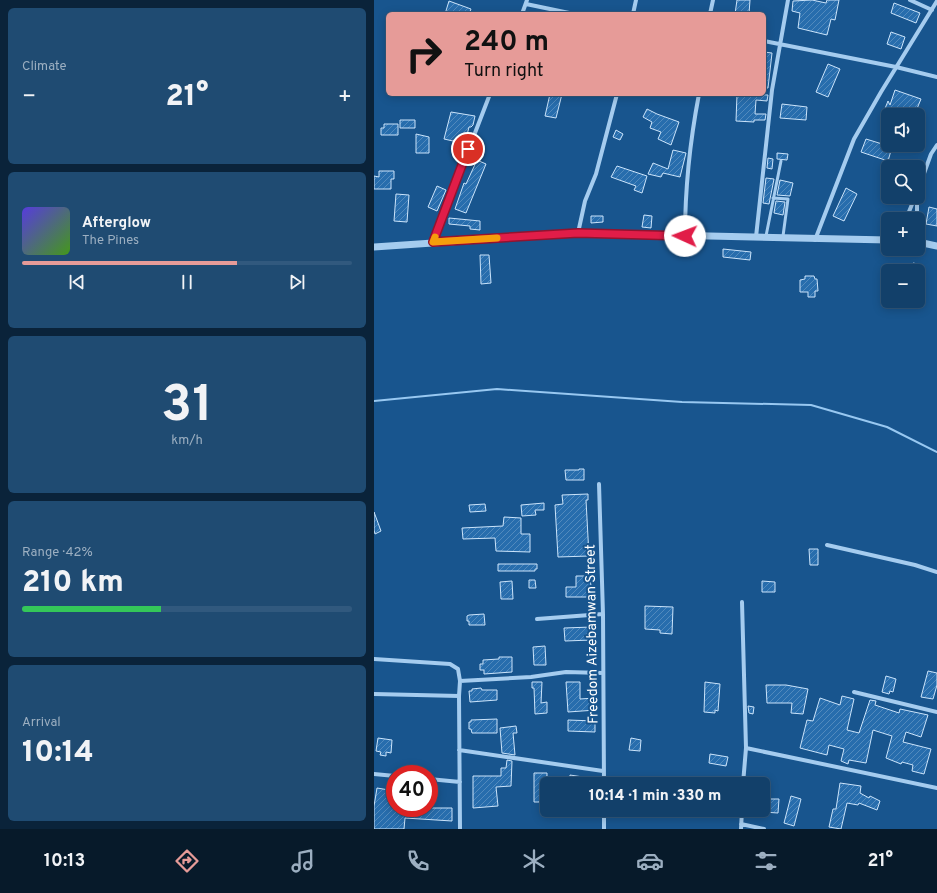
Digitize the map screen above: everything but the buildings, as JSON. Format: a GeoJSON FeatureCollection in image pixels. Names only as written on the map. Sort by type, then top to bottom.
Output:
{"type":"FeatureCollection","features":[{"type":"Feature","properties":{"kind":"street"},"geometry":{"type":"LineString","coordinates":[[633,12],[636,0]]}},
{"type":"Feature","properties":{"kind":"street"},"geometry":{"type":"LineString","coordinates":[[710,12],[713,0]]}},
{"type":"Feature","properties":{"kind":"street"},"geometry":{"type":"LineString","coordinates":[[756,237],[764,157],[780,43],[788,0]]}},
{"type":"Feature","properties":{"kind":"street"},"geometry":{"type":"LineString","coordinates":[[910,0],[932,10]]}},
{"type":"Feature","properties":{"kind":"street"},"geometry":{"type":"LineString","coordinates":[[815,240],[854,139],[937,1]]}},
{"type":"Feature","properties":{"kind":"street"},"geometry":{"type":"LineString","coordinates":[[523,12],[527,2],[566,12]]}},
{"type":"Feature","properties":{"kind":"street"},"geometry":{"type":"LineString","coordinates":[[766,41],[896,67],[937,77]]}},
{"type":"Feature","properties":{"kind":"street"},"geometry":{"type":"LineString","coordinates":[[433,242],[489,96]]}},
{"type":"Feature","properties":{"kind":"street"},"geometry":{"type":"LineString","coordinates":[[578,233],[585,201],[596,174],[616,96]]}},
{"type":"Feature","properties":{"kind":"street"},"geometry":{"type":"LineString","coordinates":[[685,236],[685,209],[691,136],[700,96]]}},
{"type":"Feature","properties":{"kind":"street"},"geometry":{"type":"LineString","coordinates":[[925,171],[931,154],[937,145]]}},
{"type":"Feature","properties":{"kind":"street"},"geometry":{"type":"LineString","coordinates":[[374,247],[578,233],[783,237],[815,240],[881,240]]}},
{"type":"Feature","properties":{"kind":"street"},"geometry":{"type":"LineString","coordinates":[[925,243],[937,246]]}},
{"type":"Feature","properties":{"kind":"street","name":"Freedom Aizebamwan Street"},"geometry":{"type":"LineString","coordinates":[[600,484],[603,614],[603,777]]}},
{"type":"Feature","properties":{"kind":"street"},"geometry":{"type":"LineString","coordinates":[[827,545],[914,564],[937,572]]}},
{"type":"Feature","properties":{"kind":"street"},"geometry":{"type":"LineString","coordinates":[[742,602],[746,748],[744,777]]}},
{"type":"Feature","properties":{"kind":"street"},"geometry":{"type":"LineString","coordinates":[[537,619],[603,614]]}},
{"type":"Feature","properties":{"kind":"street"},"geometry":{"type":"LineString","coordinates":[[374,659],[450,664],[458,669],[460,681],[460,829]]}},
{"type":"Feature","properties":{"kind":"street"},"geometry":{"type":"LineString","coordinates":[[460,681],[531,677],[566,672],[602,672]]}},
{"type":"Feature","properties":{"kind":"street"},"geometry":{"type":"LineString","coordinates":[[854,692],[937,712]]}},
{"type":"Feature","properties":{"kind":"street"},"geometry":{"type":"LineString","coordinates":[[374,694],[459,696]]}},
{"type":"Feature","properties":{"kind":"street"},"geometry":{"type":"LineString","coordinates":[[746,748],[937,788]]}},
{"type":"Feature","properties":{"kind":"street"},"geometry":{"type":"LineString","coordinates":[[459,750],[603,771]]}},
{"type":"Feature","properties":{"kind":"street"},"geometry":{"type":"LineString","coordinates":[[374,774],[386,775]]}},
{"type":"Feature","properties":{"kind":"street"},"geometry":{"type":"LineString","coordinates":[[438,780],[460,782]]}},
{"type":"Feature","properties":{"kind":"street"},"geometry":{"type":"LineString","coordinates":[[604,817],[604,829]]}},
{"type":"Feature","properties":{"kind":"street"},"geometry":{"type":"LineString","coordinates":[[742,817],[741,827],[764,829]]}},
{"type":"Feature","properties":{"kind":"lane"},"geometry":{"type":"LineString","coordinates":[[766,237],[781,161]]}},
{"type":"Feature","properties":{"kind":"lane"},"geometry":{"type":"LineString","coordinates":[[773,198],[788,200],[783,237]]}},
{"type":"Feature","properties":{"kind":"waterway"},"geometry":{"type":"LineString","coordinates":[[374,401],[497,389],[682,402],[811,405],[887,427],[937,452]]}},
{"type":"Feature","properties":{"kind":"slow traffic"},"geometry":{"type":"LineString","coordinates":[[435,237],[433,242],[497,238]]}},
{"type":"Feature","properties":{"kind":"route"},"geometry":{"type":"LineString","coordinates":[[468,149],[433,242],[578,233],[685,236]]}}]}
